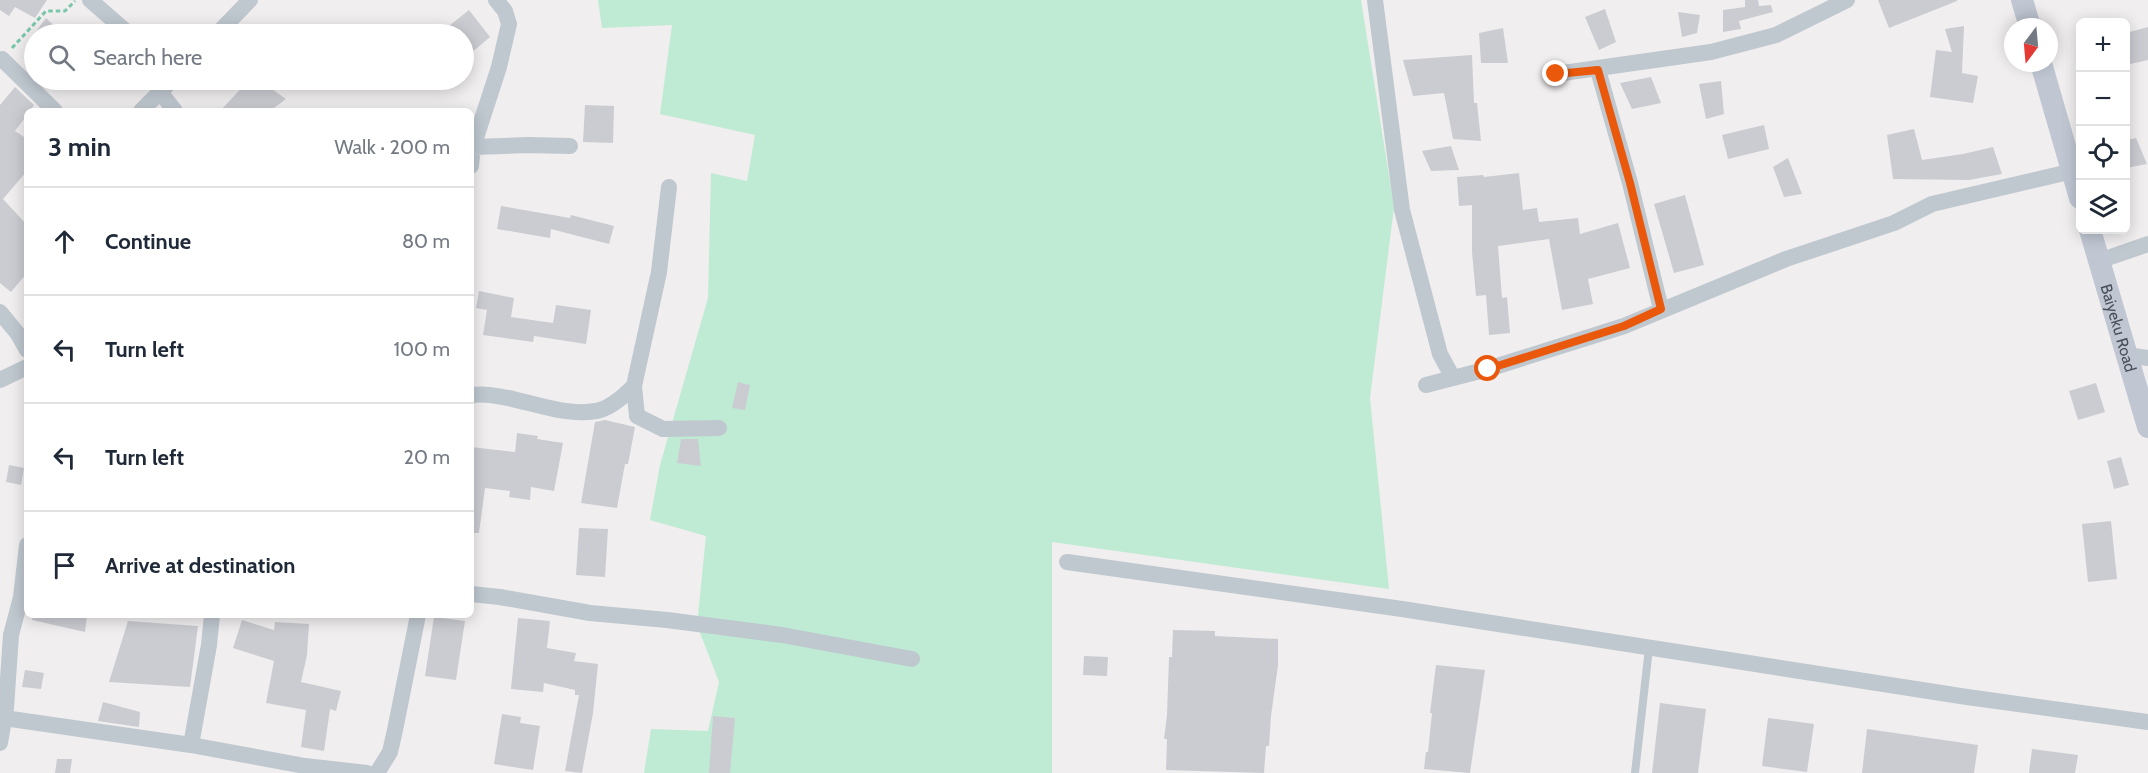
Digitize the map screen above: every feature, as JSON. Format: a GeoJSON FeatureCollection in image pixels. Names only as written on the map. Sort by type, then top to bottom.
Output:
{"type":"FeatureCollection","features":[{"type":"Feature","properties":{"kind":"main road"},"geometry":{"type":"LineString","coordinates":[[2022,0],[2027,18]]}},
{"type":"Feature","properties":{"kind":"main road"},"geometry":{"type":"LineString","coordinates":[[2044,72],[2076,183]]}},
{"type":"Feature","properties":{"kind":"main road","name":"Baiyeku Road"},"geometry":{"type":"LineString","coordinates":[[2091,234],[2099,261],[2137,357],[2148,427]]}},
{"type":"Feature","properties":{"kind":"street"},"geometry":{"type":"LineString","coordinates":[[90,0],[118,24]]}},
{"type":"Feature","properties":{"kind":"street"},"geometry":{"type":"LineString","coordinates":[[227,24],[250,0]]}},
{"type":"Feature","properties":{"kind":"street"},"geometry":{"type":"LineString","coordinates":[[474,144],[500,67],[509,24],[505,11],[496,0]]}},
{"type":"Feature","properties":{"kind":"street"},"geometry":{"type":"LineString","coordinates":[[1376,0],[1402,210],[1440,354],[1453,378]]}},
{"type":"Feature","properties":{"kind":"street"},"geometry":{"type":"LineString","coordinates":[[1556,74],[1598,70],[1711,52],[1776,34],[1847,0]]}},
{"type":"Feature","properties":{"kind":"street"},"geometry":{"type":"LineString","coordinates":[[2,59],[24,81]]}},
{"type":"Feature","properties":{"kind":"street"},"geometry":{"type":"LineString","coordinates":[[1598,70],[1630,183],[1661,309]]}},
{"type":"Feature","properties":{"kind":"street"},"geometry":{"type":"LineString","coordinates":[[34,90],[52,108]]}},
{"type":"Feature","properties":{"kind":"street"},"geometry":{"type":"LineString","coordinates":[[144,108],[160,90]]}},
{"type":"Feature","properties":{"kind":"street"},"geometry":{"type":"LineString","coordinates":[[169,90],[174,108]]}},
{"type":"Feature","properties":{"kind":"street"},"geometry":{"type":"LineString","coordinates":[[474,147],[570,146]]}},
{"type":"Feature","properties":{"kind":"street"},"geometry":{"type":"LineString","coordinates":[[1426,385],[1488,369],[1624,326],[1786,259],[1893,223],[1932,204],[2073,171]]}},
{"type":"Feature","properties":{"kind":"street"},"geometry":{"type":"LineString","coordinates":[[669,187],[659,272],[634,386],[637,416],[663,429],[719,428]]}},
{"type":"Feature","properties":{"kind":"street"},"geometry":{"type":"LineString","coordinates":[[2099,261],[2148,244]]}},
{"type":"Feature","properties":{"kind":"street"},"geometry":{"type":"LineString","coordinates":[[0,312],[24,345]]}},
{"type":"Feature","properties":{"kind":"street"},"geometry":{"type":"LineString","coordinates":[[0,380],[24,369]]}},
{"type":"Feature","properties":{"kind":"street"},"geometry":{"type":"LineString","coordinates":[[474,395],[500,396],[565,412],[597,411],[621,399],[634,386]]}},
{"type":"Feature","properties":{"kind":"street"},"geometry":{"type":"LineString","coordinates":[[1067,562],[1402,609],[1967,698],[2148,722]]}},
{"type":"Feature","properties":{"kind":"street"},"geometry":{"type":"LineString","coordinates":[[0,743],[11,635],[21,597],[24,571]]}},
{"type":"Feature","properties":{"kind":"street"},"geometry":{"type":"LineString","coordinates":[[474,594],[590,614],[667,620],[782,635],[912,659]]}},
{"type":"Feature","properties":{"kind":"street"},"geometry":{"type":"LineString","coordinates":[[191,745],[212,618]]}},
{"type":"Feature","properties":{"kind":"street"},"geometry":{"type":"LineString","coordinates":[[377,773],[390,752],[417,618]]}},
{"type":"Feature","properties":{"kind":"street"},"geometry":{"type":"LineString","coordinates":[[4,718],[191,745],[305,766],[367,773]]}},
{"type":"Feature","properties":{"kind":"lane"},"geometry":{"type":"LineString","coordinates":[[1635,773],[1649,648]]}},
{"type":"Feature","properties":{"kind":"path"},"geometry":{"type":"LineString","coordinates":[[34,24],[46,11],[65,11],[76,0]]}},
{"type":"Feature","properties":{"kind":"path"},"geometry":{"type":"LineString","coordinates":[[2,59],[24,35]]}},
{"type":"Feature","properties":{"kind":"green space"},"geometry":{"type":"Polygon","coordinates":[[[598,0],[1361,0],[1394,207],[1370,398],[1389,589],[1052,542],[1052,773],[644,773],[651,729],[708,731],[719,682],[697,625],[706,536],[650,520],[660,465],[708,298],[711,173],[747,181],[755,135],[660,114],[672,25],[602,28],[598,0]]]}},
{"type":"Feature","properties":{"kind":"building"},"geometry":{"type":"Polygon","coordinates":[[[0,0],[47,0],[35,18],[15,7],[9,16],[0,10],[0,0]]]}},
{"type":"Feature","properties":{"kind":"building"},"geometry":{"type":"Polygon","coordinates":[[[1745,0],[1758,0],[1759,6],[1771,5],[1773,12],[1739,21],[1741,29],[1723,32],[1723,10],[1745,7],[1745,0]]]}},
{"type":"Feature","properties":{"kind":"building"},"geometry":{"type":"Polygon","coordinates":[[[1878,0],[1957,0],[1957,1],[1889,28],[1878,0]]]}},
{"type":"Feature","properties":{"kind":"building"},"geometry":{"type":"Polygon","coordinates":[[[1605,9],[1616,42],[1599,50],[1585,17],[1605,9]]]}},
{"type":"Feature","properties":{"kind":"building"},"geometry":{"type":"Polygon","coordinates":[[[469,10],[490,37],[474,51],[474,24],[452,24],[469,10]]]}},
{"type":"Feature","properties":{"kind":"building"},"geometry":{"type":"Polygon","coordinates":[[[1678,12],[1700,15],[1697,33],[1682,37],[1678,12]]]}},
{"type":"Feature","properties":{"kind":"building"},"geometry":{"type":"Polygon","coordinates":[[[46,18],[52,24],[42,24],[46,18]]]}},
{"type":"Feature","properties":{"kind":"building"},"geometry":{"type":"Polygon","coordinates":[[[1964,26],[1962,73],[1978,76],[1973,103],[1930,97],[1936,50],[1952,52],[1945,29],[1964,26]]]}},
{"type":"Feature","properties":{"kind":"building"},"geometry":{"type":"Polygon","coordinates":[[[2148,27],[2148,60],[2130,64],[2130,32],[2148,27]]]}},
{"type":"Feature","properties":{"kind":"building"},"geometry":{"type":"Polygon","coordinates":[[[1503,28],[1508,63],[1481,63],[1479,33],[1503,28]]]}},
{"type":"Feature","properties":{"kind":"building"},"geometry":{"type":"Polygon","coordinates":[[[1472,55],[1474,103],[1477,103],[1481,141],[1453,139],[1444,93],[1413,96],[1403,60],[1472,55]]]}},
{"type":"Feature","properties":{"kind":"building"},"geometry":{"type":"Polygon","coordinates":[[[1651,77],[1661,103],[1632,109],[1620,83],[1651,77]]]}},
{"type":"Feature","properties":{"kind":"building"},"geometry":{"type":"Polygon","coordinates":[[[1721,81],[1724,114],[1706,119],[1699,84],[1721,81]]]}},
{"type":"Feature","properties":{"kind":"building"},"geometry":{"type":"Polygon","coordinates":[[[15,87],[34,105],[32,108],[24,108],[24,119],[15,131],[24,137],[24,174],[3,199],[24,222],[24,277],[11,292],[0,283],[0,105],[15,87]]]}},
{"type":"Feature","properties":{"kind":"building"},"geometry":{"type":"Polygon","coordinates":[[[240,90],[273,90],[286,99],[274,108],[223,108],[240,90]]]}},
{"type":"Feature","properties":{"kind":"building"},"geometry":{"type":"Polygon","coordinates":[[[585,105],[614,106],[613,143],[583,142],[585,105]]]}},
{"type":"Feature","properties":{"kind":"building"},"geometry":{"type":"Polygon","coordinates":[[[1764,125],[1769,149],[1728,159],[1722,135],[1764,125]]]}},
{"type":"Feature","properties":{"kind":"building"},"geometry":{"type":"Polygon","coordinates":[[[1914,129],[1922,160],[1993,147],[2002,174],[1969,180],[1893,179],[1887,135],[1914,129]]]}},
{"type":"Feature","properties":{"kind":"building"},"geometry":{"type":"Polygon","coordinates":[[[2136,138],[2147,164],[2130,167],[2130,139],[2136,138]]]}},
{"type":"Feature","properties":{"kind":"building"},"geometry":{"type":"Polygon","coordinates":[[[1451,146],[1459,170],[1431,171],[1422,151],[1451,146]]]}},
{"type":"Feature","properties":{"kind":"building"},"geometry":{"type":"Polygon","coordinates":[[[1788,158],[1802,194],[1784,197],[1773,167],[1788,158]]]}},
{"type":"Feature","properties":{"kind":"building"},"geometry":{"type":"Polygon","coordinates":[[[1519,173],[1523,210],[1537,208],[1539,222],[1578,218],[1580,234],[1618,223],[1630,268],[1588,279],[1593,304],[1562,310],[1549,239],[1498,246],[1502,298],[1507,297],[1510,333],[1489,335],[1486,295],[1476,296],[1472,252],[1472,205],[1459,206],[1457,177],[1519,173]]]}},
{"type":"Feature","properties":{"kind":"building"},"geometry":{"type":"Polygon","coordinates":[[[1685,195],[1704,265],[1674,273],[1654,204],[1685,195]]]}},
{"type":"Feature","properties":{"kind":"building"},"geometry":{"type":"Polygon","coordinates":[[[501,206],[570,218],[571,215],[614,226],[609,244],[551,229],[550,238],[497,229],[501,206]]]}},
{"type":"Feature","properties":{"kind":"building"},"geometry":{"type":"Polygon","coordinates":[[[479,291],[514,298],[511,317],[553,323],[556,305],[591,310],[586,344],[534,336],[533,342],[483,335],[487,310],[476,308],[479,291]]]}},
{"type":"Feature","properties":{"kind":"building"},"geometry":{"type":"Polygon","coordinates":[[[738,382],[750,385],[745,410],[732,408],[738,382]]]}},
{"type":"Feature","properties":{"kind":"building"},"geometry":{"type":"Polygon","coordinates":[[[2096,383],[2105,412],[2078,420],[2069,391],[2096,383]]]}},
{"type":"Feature","properties":{"kind":"building"},"geometry":{"type":"Polygon","coordinates":[[[605,420],[635,427],[617,508],[581,503],[595,422],[605,420]]]}},
{"type":"Feature","properties":{"kind":"building"},"geometry":{"type":"Polygon","coordinates":[[[517,433],[563,443],[554,491],[531,487],[530,500],[509,497],[510,491],[485,488],[479,533],[474,533],[474,447],[515,452],[517,433]]]}},
{"type":"Feature","properties":{"kind":"building"},"geometry":{"type":"Polygon","coordinates":[[[681,439],[698,439],[701,466],[677,463],[681,439]]]}},
{"type":"Feature","properties":{"kind":"building"},"geometry":{"type":"Polygon","coordinates":[[[2121,457],[2129,485],[2114,489],[2107,461],[2121,457]]]}},
{"type":"Feature","properties":{"kind":"building"},"geometry":{"type":"Polygon","coordinates":[[[9,465],[24,468],[21,485],[6,482],[9,465]]]}},
{"type":"Feature","properties":{"kind":"building"},"geometry":{"type":"Polygon","coordinates":[[[2111,521],[2117,579],[2088,582],[2082,524],[2111,521]]]}},
{"type":"Feature","properties":{"kind":"building"},"geometry":{"type":"Polygon","coordinates":[[[579,528],[608,529],[605,577],[576,575],[579,528]]]}},
{"type":"Feature","properties":{"kind":"building"},"geometry":{"type":"Polygon","coordinates":[[[32,618],[87,618],[85,632],[32,620],[32,618]]]}},
{"type":"Feature","properties":{"kind":"building"},"geometry":{"type":"Polygon","coordinates":[[[434,618],[465,621],[456,680],[425,676],[434,618]]]}},
{"type":"Feature","properties":{"kind":"building"},"geometry":{"type":"Polygon","coordinates":[[[518,618],[550,621],[547,648],[576,653],[574,661],[598,664],[593,713],[582,773],[565,771],[579,695],[575,695],[575,690],[544,683],[543,692],[511,689],[518,618]]]}},
{"type":"Feature","properties":{"kind":"building"},"geometry":{"type":"Polygon","coordinates":[[[242,620],[274,630],[275,622],[309,624],[307,655],[301,682],[341,691],[336,711],[330,709],[324,751],[301,747],[306,710],[266,703],[274,661],[233,648],[242,620]]]}},
{"type":"Feature","properties":{"kind":"building"},"geometry":{"type":"Polygon","coordinates":[[[128,621],[198,626],[190,687],[109,682],[128,621]]]}},
{"type":"Feature","properties":{"kind":"building"},"geometry":{"type":"Polygon","coordinates":[[[1173,630],[1215,631],[1215,636],[1278,639],[1278,665],[1264,773],[1166,770],[1167,739],[1164,739],[1173,630]]]}},
{"type":"Feature","properties":{"kind":"building"},"geometry":{"type":"Polygon","coordinates":[[[1084,656],[1108,657],[1107,676],[1083,675],[1084,656]]]}},
{"type":"Feature","properties":{"kind":"building"},"geometry":{"type":"Polygon","coordinates":[[[1436,665],[1485,670],[1470,773],[1424,769],[1426,752],[1428,752],[1436,665]]]}},
{"type":"Feature","properties":{"kind":"building"},"geometry":{"type":"Polygon","coordinates":[[[25,670],[44,673],[41,689],[22,687],[25,670]]]}},
{"type":"Feature","properties":{"kind":"building"},"geometry":{"type":"Polygon","coordinates":[[[103,702],[140,712],[139,727],[98,721],[103,702]]]}},
{"type":"Feature","properties":{"kind":"building"},"geometry":{"type":"Polygon","coordinates":[[[1660,703],[1706,709],[1698,773],[1652,773],[1660,703]]]}},
{"type":"Feature","properties":{"kind":"building"},"geometry":{"type":"Polygon","coordinates":[[[502,714],[521,717],[520,723],[540,726],[533,770],[494,764],[502,714]]]}},
{"type":"Feature","properties":{"kind":"building"},"geometry":{"type":"Polygon","coordinates":[[[713,716],[735,718],[730,773],[709,773],[713,716]]]}},
{"type":"Feature","properties":{"kind":"building"},"geometry":{"type":"Polygon","coordinates":[[[1768,718],[1814,724],[1807,772],[1762,766],[1768,718]]]}},
{"type":"Feature","properties":{"kind":"building"},"geometry":{"type":"Polygon","coordinates":[[[1867,729],[1978,745],[1974,773],[1862,773],[1867,729]]]}},
{"type":"Feature","properties":{"kind":"building"},"geometry":{"type":"Polygon","coordinates":[[[2032,749],[2078,755],[2075,773],[2029,773],[2032,749]]]}},
{"type":"Feature","properties":{"kind":"building"},"geometry":{"type":"Polygon","coordinates":[[[57,759],[72,759],[70,773],[55,773],[57,759]]]}},
{"type":"Feature","properties":{"kind":"route"},"geometry":{"type":"LineString","coordinates":[[1488,369],[1624,326],[1661,309],[1630,183],[1598,70],[1556,74]]}}]}
